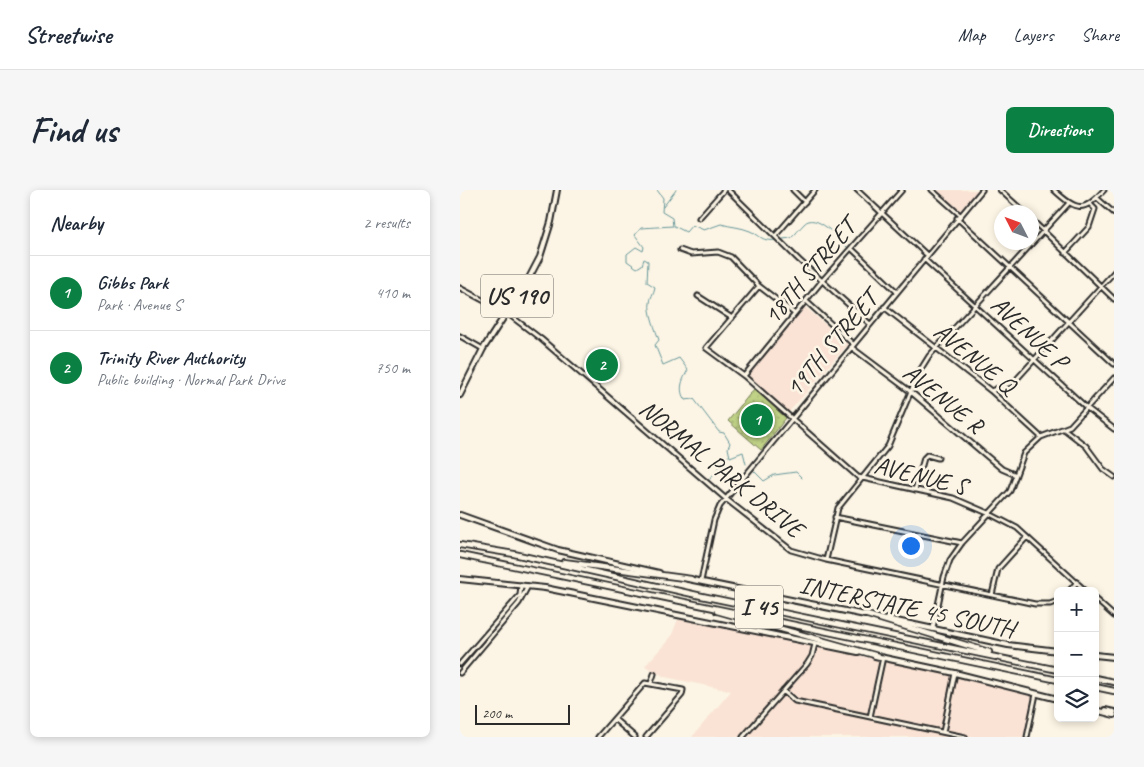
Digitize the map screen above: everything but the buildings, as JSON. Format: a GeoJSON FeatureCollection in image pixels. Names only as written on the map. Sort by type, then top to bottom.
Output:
{"type":"FeatureCollection","features":[{"type":"Feature","properties":{"kind":"highway","name":"I 45"},"geometry":{"type":"LineString","coordinates":[[460,545],[514,554],[1054,669]]}},
{"type":"Feature","properties":{"kind":"highway"},"geometry":{"type":"LineString","coordinates":[[514,554],[648,575],[691,579]]}},
{"type":"Feature","properties":{"kind":"highway","name":"I 45"},"geometry":{"type":"LineString","coordinates":[[460,555],[1054,679]]}},
{"type":"Feature","properties":{"kind":"highway"},"geometry":{"type":"LineString","coordinates":[[692,604],[881,657]]}},
{"type":"Feature","properties":{"kind":"highway"},"geometry":{"type":"LineString","coordinates":[[864,614],[1016,661]]}},
{"type":"Feature","properties":{"kind":"highway"},"geometry":{"type":"LineString","coordinates":[[1099,679],[1114,682]]}},
{"type":"Feature","properties":{"kind":"highway"},"geometry":{"type":"LineString","coordinates":[[1099,689],[1114,691]]}},
{"type":"Feature","properties":{"kind":"main road","name":"US 190"},"geometry":{"type":"LineString","coordinates":[[460,395],[483,349],[540,257],[551,222],[557,190]]}},
{"type":"Feature","properties":{"kind":"main road","name":"INTERSTATE 45 SOUTH"},"geometry":{"type":"LineString","coordinates":[[460,515],[572,554],[1008,645],[1054,651]]}},
{"type":"Feature","properties":{"kind":"main road"},"geometry":{"type":"LineString","coordinates":[[460,579],[528,586],[881,657],[955,673],[1054,698]]}},
{"type":"Feature","properties":{"kind":"main road"},"geometry":{"type":"LineString","coordinates":[[1099,655],[1114,657]]}},
{"type":"Feature","properties":{"kind":"main road"},"geometry":{"type":"LineString","coordinates":[[1099,710],[1114,714]]}},
{"type":"Feature","properties":{"kind":"street"},"geometry":{"type":"LineString","coordinates":[[699,218],[724,190]]}},
{"type":"Feature","properties":{"kind":"street"},"geometry":{"type":"LineString","coordinates":[[728,190],[822,281],[870,324]]}},
{"type":"Feature","properties":{"kind":"street"},"geometry":{"type":"LineString","coordinates":[[792,190],[805,202]]}},
{"type":"Feature","properties":{"kind":"street"},"geometry":{"type":"LineString","coordinates":[[776,235],[815,190]]}},
{"type":"Feature","properties":{"kind":"street","name":"AVENUE P"},"geometry":{"type":"LineString","coordinates":[[857,190],[975,305],[1087,408],[1114,430]]}},
{"type":"Feature","properties":{"kind":"street","name":"18TH STREET"},"geometry":{"type":"LineString","coordinates":[[744,376],[822,281],[902,190]]}},
{"type":"Feature","properties":{"kind":"street"},"geometry":{"type":"LineString","coordinates":[[932,190],[1009,268],[1114,364]]}},
{"type":"Feature","properties":{"kind":"street","name":"19TH STREET"},"geometry":{"type":"LineString","coordinates":[[701,581],[715,516],[726,498],[982,190]]}},
{"type":"Feature","properties":{"kind":"street"},"geometry":{"type":"LineString","coordinates":[[1000,190],[1016,205]]}},
{"type":"Feature","properties":{"kind":"street"},"geometry":{"type":"LineString","coordinates":[[1054,190],[1070,203],[1085,207],[1091,205],[1104,190]]}},
{"type":"Feature","properties":{"kind":"street"},"geometry":{"type":"LineString","coordinates":[[1097,198],[1114,213]]}},
{"type":"Feature","properties":{"kind":"street"},"geometry":{"type":"LineString","coordinates":[[826,560],[838,508],[888,446],[923,366],[936,347],[1070,203]]}},
{"type":"Feature","properties":{"kind":"street"},"geometry":{"type":"LineString","coordinates":[[1065,253],[1089,227],[1095,209],[1091,205]]}},
{"type":"Feature","properties":{"kind":"street"},"geometry":{"type":"LineString","coordinates":[[1039,226],[1114,300]]}},
{"type":"Feature","properties":{"kind":"street"},"geometry":{"type":"LineString","coordinates":[[851,248],[897,292]]}},
{"type":"Feature","properties":{"kind":"street"},"geometry":{"type":"LineString","coordinates":[[680,250],[692,254],[718,252],[731,257],[759,286],[795,314]]}},
{"type":"Feature","properties":{"kind":"street"},"geometry":{"type":"LineString","coordinates":[[991,391],[1014,382],[1114,272]]}},
{"type":"Feature","properties":{"kind":"street"},"geometry":{"type":"LineString","coordinates":[[698,296],[732,318],[759,286]]}},
{"type":"Feature","properties":{"kind":"street","name":"NORMAL PARK DRIVE"},"geometry":{"type":"LineString","coordinates":[[460,288],[507,313],[568,361],[786,548],[826,560],[1044,605],[1054,602]]}},
{"type":"Feature","properties":{"kind":"street","name":"AVENUE R"},"geometry":{"type":"LineString","coordinates":[[806,301],[852,345],[911,392],[1002,470],[1016,475]]}},
{"type":"Feature","properties":{"kind":"street","name":"AVENUE Q"},"geometry":{"type":"LineString","coordinates":[[884,307],[991,391],[1041,437]]}},
{"type":"Feature","properties":{"kind":"street","name":"AVENUE S"},"geometry":{"type":"LineString","coordinates":[[732,318],[706,348],[744,376],[858,477],[953,498],[990,514],[1017,528],[1082,587]]}},
{"type":"Feature","properties":{"kind":"street"},"geometry":{"type":"LineString","coordinates":[[460,336],[483,349]]}},
{"type":"Feature","properties":{"kind":"street"},"geometry":{"type":"LineString","coordinates":[[933,628],[942,584],[950,560],[1010,491],[1024,454],[1041,437],[1064,430],[1114,378]]}},
{"type":"Feature","properties":{"kind":"street"},"geometry":{"type":"LineString","coordinates":[[1064,430],[1082,442],[1103,469],[1114,477]]}},
{"type":"Feature","properties":{"kind":"street"},"geometry":{"type":"LineString","coordinates":[[915,490],[924,458],[927,455],[938,458]]}},
{"type":"Feature","properties":{"kind":"street"},"geometry":{"type":"LineString","coordinates":[[835,517],[962,544]]}},
{"type":"Feature","properties":{"kind":"street"},"geometry":{"type":"LineString","coordinates":[[992,594],[998,569],[1027,537]]}},
{"type":"Feature","properties":{"kind":"street"},"geometry":{"type":"LineString","coordinates":[[1072,587],[1076,582]]}},
{"type":"Feature","properties":{"kind":"street"},"geometry":{"type":"LineString","coordinates":[[460,664],[520,595],[522,585]]}},
{"type":"Feature","properties":{"kind":"street"},"geometry":{"type":"LineString","coordinates":[[460,673],[519,603],[528,586]]}},
{"type":"Feature","properties":{"kind":"street"},"geometry":{"type":"LineString","coordinates":[[1099,603],[1114,616]]}},
{"type":"Feature","properties":{"kind":"street"},"geometry":{"type":"LineString","coordinates":[[486,633],[491,638]]}},
{"type":"Feature","properties":{"kind":"street"},"geometry":{"type":"LineString","coordinates":[[743,737],[810,660],[815,644]]}},
{"type":"Feature","properties":{"kind":"street"},"geometry":{"type":"LineString","coordinates":[[870,717],[881,657]]}},
{"type":"Feature","properties":{"kind":"street"},"geometry":{"type":"LineString","coordinates":[[943,732],[955,673]]}},
{"type":"Feature","properties":{"kind":"street"},"geometry":{"type":"LineString","coordinates":[[651,683],[654,674]]}},
{"type":"Feature","properties":{"kind":"street"},"geometry":{"type":"LineString","coordinates":[[598,737],[643,685],[651,683],[682,690],[684,692],[646,737]]}},
{"type":"Feature","properties":{"kind":"street"},"geometry":{"type":"LineString","coordinates":[[783,691],[796,701],[965,737]]}},
{"type":"Feature","properties":{"kind":"street"},"geometry":{"type":"LineString","coordinates":[[1027,737],[1036,694]]}},
{"type":"Feature","properties":{"kind":"street"},"geometry":{"type":"LineString","coordinates":[[614,719],[635,737]]}},
{"type":"Feature","properties":{"kind":"shaded area"},"geometry":{"type":"Polygon","coordinates":[[[936,190],[979,190],[960,211],[936,190]]]}},
{"type":"Feature","properties":{"kind":"shaded area"},"geometry":{"type":"Polygon","coordinates":[[[805,307],[848,344],[789,412],[749,378],[749,374],[805,307]]]}},
{"type":"Feature","properties":{"kind":"shaded area"},"geometry":{"type":"Polygon","coordinates":[[[678,619],[1039,692],[1029,737],[692,737],[731,691],[665,677],[645,666],[671,637],[678,619]]]}},
{"type":"Feature","properties":{"kind":"green space"},"geometry":{"type":"Polygon","coordinates":[[[754,389],[786,418],[761,450],[728,421],[754,389]]]}},
{"type":"Feature","properties":{"kind":"waterway"},"geometry":{"type":"LineString","coordinates":[[657,190],[663,198],[662,212],[672,218],[673,226],[641,228],[635,235],[644,247],[643,251],[636,247],[627,254],[627,261],[637,268],[642,265],[644,259],[648,261],[647,282],[655,287],[650,311],[659,340],[655,345],[663,365],[679,358],[688,370],[682,385],[685,400],[694,399],[719,432],[724,433],[730,443],[728,448],[730,457],[743,452],[746,464]]}},
{"type":"Feature","properties":{"kind":"waterway"},"geometry":{"type":"LineString","coordinates":[[663,207],[676,190]]}},
{"type":"Feature","properties":{"kind":"waterway"},"geometry":{"type":"LineString","coordinates":[[783,239],[791,238],[804,224],[809,221],[815,221],[821,223],[847,247]]}},
{"type":"Feature","properties":{"kind":"waterway"},"geometry":{"type":"LineString","coordinates":[[674,226],[686,232],[692,225],[704,230],[721,224],[747,230],[765,239],[777,240]]}},
{"type":"Feature","properties":{"kind":"waterway"},"geometry":{"type":"LineString","coordinates":[[710,479],[728,456]]}},
{"type":"Feature","properties":{"kind":"waterway"},"geometry":{"type":"LineString","coordinates":[[753,470],[764,481],[774,475],[796,472],[802,478]]}},
{"type":"Feature","properties":{"kind":"place","name":"Trinity River Authority"},"geometry":{"type":"Point","coordinates":[602,365]}},
{"type":"Feature","properties":{"kind":"place","name":"Gibbs Park"},"geometry":{"type":"Point","coordinates":[757,420]}}]}
